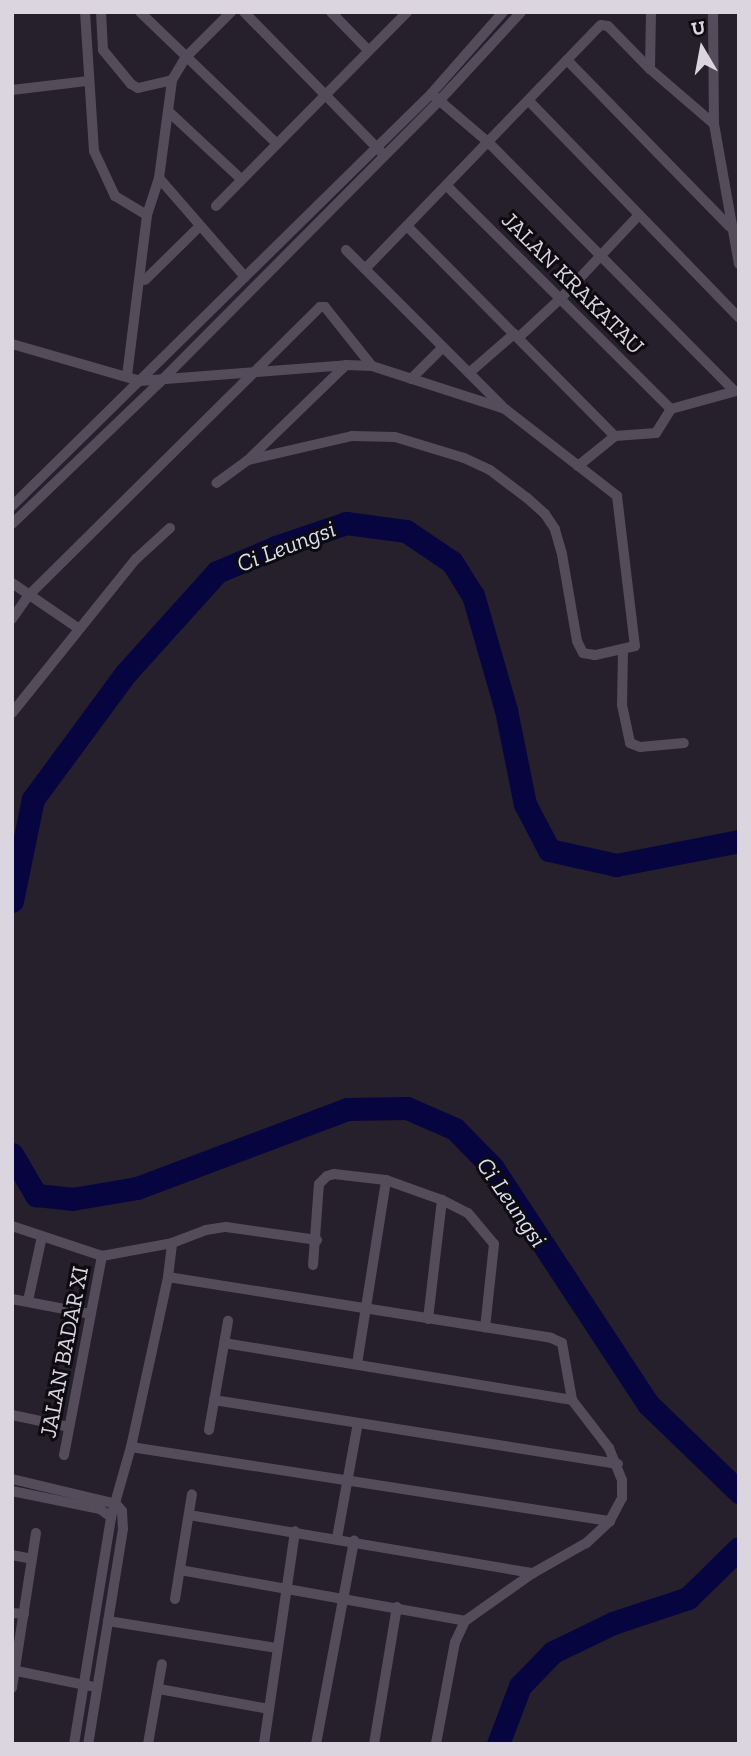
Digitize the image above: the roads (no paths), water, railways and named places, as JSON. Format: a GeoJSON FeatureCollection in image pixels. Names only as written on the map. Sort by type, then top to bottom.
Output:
{"type":"FeatureCollection","features":[{"type":"Feature","properties":{"kind":"street"},"geometry":{"type":"LineString","coordinates":[[85,12],[94,151],[108,186],[115,196],[147,215]]}},
{"type":"Feature","properties":{"kind":"street"},"geometry":{"type":"LineString","coordinates":[[101,12],[103,50],[131,84],[138,88],[172,80]]}},
{"type":"Feature","properties":{"kind":"street"},"geometry":{"type":"LineString","coordinates":[[140,12],[277,144]]}},
{"type":"Feature","properties":{"kind":"street"},"geometry":{"type":"LineString","coordinates":[[244,12],[380,152]]}},
{"type":"Feature","properties":{"kind":"street"},"geometry":{"type":"LineString","coordinates":[[331,12],[368,50]]}},
{"type":"Feature","properties":{"kind":"street"},"geometry":{"type":"LineString","coordinates":[[216,206],[407,12]]}},
{"type":"Feature","properties":{"kind":"street"},"geometry":{"type":"LineString","coordinates":[[435,97],[503,12]]}},
{"type":"Feature","properties":{"kind":"street"},"geometry":{"type":"LineString","coordinates":[[12,524],[160,382],[380,152],[521,12]]}},
{"type":"Feature","properties":{"kind":"street"},"geometry":{"type":"LineString","coordinates":[[650,69],[651,12]]}},
{"type":"Feature","properties":{"kind":"street"},"geometry":{"type":"LineString","coordinates":[[713,12],[714,124],[730,227],[739,264]]}},
{"type":"Feature","properties":{"kind":"street"},"geometry":{"type":"LineString","coordinates":[[127,376],[147,215],[159,178],[172,80],[186,57],[227,14]]}},
{"type":"Feature","properties":{"kind":"street"},"geometry":{"type":"LineString","coordinates":[[365,269],[601,25],[608,26],[650,69],[714,124]]}},
{"type":"Feature","properties":{"kind":"street"},"geometry":{"type":"LineString","coordinates":[[567,60],[730,227]]}},
{"type":"Feature","properties":{"kind":"street"},"geometry":{"type":"LineString","coordinates":[[12,90],[89,81]]}},
{"type":"Feature","properties":{"kind":"street"},"geometry":{"type":"LineString","coordinates":[[435,97],[489,143],[736,390],[671,409],[656,433],[615,436],[578,466]]}},
{"type":"Feature","properties":{"kind":"street"},"geometry":{"type":"LineString","coordinates":[[529,101],[739,318]]}},
{"type":"Feature","properties":{"kind":"street"},"geometry":{"type":"LineString","coordinates":[[168,111],[242,179]]}},
{"type":"Feature","properties":{"kind":"street"},"geometry":{"type":"LineString","coordinates":[[12,506],[245,277],[380,152]]}},
{"type":"Feature","properties":{"kind":"street"},"geometry":{"type":"LineString","coordinates":[[159,178],[245,277]]}},
{"type":"Feature","properties":{"kind":"street","name":"JALAN KRAKATAU"},"geometry":{"type":"LineString","coordinates":[[447,186],[671,409]]}},
{"type":"Feature","properties":{"kind":"street"},"geometry":{"type":"LineString","coordinates":[[469,373],[561,298],[639,215]]}},
{"type":"Feature","properties":{"kind":"street"},"geometry":{"type":"LineString","coordinates":[[145,280],[200,226]]}},
{"type":"Feature","properties":{"kind":"street"},"geometry":{"type":"LineString","coordinates":[[407,226],[615,436]]}},
{"type":"Feature","properties":{"kind":"street"},"geometry":{"type":"LineString","coordinates":[[248,460],[334,438],[379,435],[464,458],[490,470],[536,506],[555,529],[578,648],[587,654],[635,646],[615,493],[505,409],[346,250]]}},
{"type":"Feature","properties":{"kind":"street"},"geometry":{"type":"LineString","coordinates":[[12,619],[29,595],[323,306],[372,366]]}},
{"type":"Feature","properties":{"kind":"street"},"geometry":{"type":"LineString","coordinates":[[12,344],[140,381],[160,382],[346,365],[372,366],[505,409]]}},
{"type":"Feature","properties":{"kind":"street"},"geometry":{"type":"LineString","coordinates":[[411,379],[443,347]]}},
{"type":"Feature","properties":{"kind":"street"},"geometry":{"type":"LineString","coordinates":[[216,483],[248,460],[346,365]]}},
{"type":"Feature","properties":{"kind":"street"},"geometry":{"type":"LineString","coordinates":[[12,713],[136,559],[170,528]]}},
{"type":"Feature","properties":{"kind":"street"},"geometry":{"type":"LineString","coordinates":[[12,583],[78,628]]}},
{"type":"Feature","properties":{"kind":"street"},"geometry":{"type":"LineString","coordinates":[[623,650],[622,705],[630,743],[640,747],[684,743]]}},
{"type":"Feature","properties":{"kind":"street"},"geometry":{"type":"LineString","coordinates":[[313,1265],[322,1180],[334,1174],[386,1180],[442,1200],[468,1213],[494,1244],[485,1328]]}},
{"type":"Feature","properties":{"kind":"street"},"geometry":{"type":"LineString","coordinates":[[357,1364],[363,1309],[386,1180]]}},
{"type":"Feature","properties":{"kind":"street"},"geometry":{"type":"LineString","coordinates":[[428,1319],[442,1200]]}},
{"type":"Feature","properties":{"kind":"street"},"geometry":{"type":"LineString","coordinates":[[12,1226],[102,1256],[172,1243],[206,1230],[226,1227],[317,1240]]}},
{"type":"Feature","properties":{"kind":"street"},"geometry":{"type":"LineString","coordinates":[[27,1301],[42,1236]]}},
{"type":"Feature","properties":{"kind":"street"},"geometry":{"type":"LineString","coordinates":[[74,1744],[111,1517],[131,1447],[168,1277],[172,1243]]}},
{"type":"Feature","properties":{"kind":"street","name":"JALAN BADAR XI"},"geometry":{"type":"LineString","coordinates":[[64,1455],[102,1256]]}},
{"type":"Feature","properties":{"kind":"street"},"geometry":{"type":"LineString","coordinates":[[168,1277],[551,1338],[562,1343],[572,1401],[609,1448],[618,1464],[622,1480],[622,1498],[610,1521],[586,1543],[534,1573],[465,1621],[455,1642],[436,1744]]}},
{"type":"Feature","properties":{"kind":"street"},"geometry":{"type":"LineString","coordinates":[[12,1299],[91,1314]]}},
{"type":"Feature","properties":{"kind":"street"},"geometry":{"type":"LineString","coordinates":[[209,1430],[228,1321]]}},
{"type":"Feature","properties":{"kind":"street"},"geometry":{"type":"LineString","coordinates":[[224,1343],[572,1401]]}},
{"type":"Feature","properties":{"kind":"street"},"geometry":{"type":"LineString","coordinates":[[214,1400],[618,1464]]}},
{"type":"Feature","properties":{"kind":"street"},"geometry":{"type":"LineString","coordinates":[[12,1415],[69,1427]]}},
{"type":"Feature","properties":{"kind":"street"},"geometry":{"type":"LineString","coordinates":[[337,1538],[358,1423]]}},
{"type":"Feature","properties":{"kind":"street"},"geometry":{"type":"LineString","coordinates":[[131,1447],[610,1521]]}},
{"type":"Feature","properties":{"kind":"street"},"geometry":{"type":"LineString","coordinates":[[12,1479],[116,1504],[124,1520],[88,1744]]}},
{"type":"Feature","properties":{"kind":"street"},"geometry":{"type":"LineString","coordinates":[[12,1491],[100,1509],[111,1517]]}},
{"type":"Feature","properties":{"kind":"street"},"geometry":{"type":"LineString","coordinates":[[175,1599],[192,1494]]}},
{"type":"Feature","properties":{"kind":"street"},"geometry":{"type":"LineString","coordinates":[[189,1515],[534,1573]]}},
{"type":"Feature","properties":{"kind":"street"},"geometry":{"type":"LineString","coordinates":[[264,1744],[276,1648],[296,1531]]}},
{"type":"Feature","properties":{"kind":"street"},"geometry":{"type":"LineString","coordinates":[[12,1688],[36,1533]]}},
{"type":"Feature","properties":{"kind":"street"},"geometry":{"type":"LineString","coordinates":[[316,1744],[354,1541]]}},
{"type":"Feature","properties":{"kind":"street"},"geometry":{"type":"LineString","coordinates":[[12,1555],[32,1559]]}},
{"type":"Feature","properties":{"kind":"street"},"geometry":{"type":"LineString","coordinates":[[180,1570],[397,1606],[465,1621]]}},
{"type":"Feature","properties":{"kind":"street"},"geometry":{"type":"LineString","coordinates":[[374,1744],[397,1606]]}},
{"type":"Feature","properties":{"kind":"street"},"geometry":{"type":"LineString","coordinates":[[12,1613],[24,1614]]}},
{"type":"Feature","properties":{"kind":"street"},"geometry":{"type":"LineString","coordinates":[[108,1621],[276,1648]]}},
{"type":"Feature","properties":{"kind":"street"},"geometry":{"type":"LineString","coordinates":[[148,1744],[162,1664]]}},
{"type":"Feature","properties":{"kind":"street"},"geometry":{"type":"LineString","coordinates":[[14,1671],[97,1688]]}},
{"type":"Feature","properties":{"kind":"street"},"geometry":{"type":"LineString","coordinates":[[159,1689],[269,1709]]}},
{"type":"Feature","properties":{"kind":"waterway","name":"Ci Leungsi"},"geometry":{"type":"LineString","coordinates":[[12,901],[33,799],[126,673],[217,572],[276,547],[346,523],[406,531],[452,562],[473,595],[506,710],[525,804],[549,850],[616,865],[739,841]]}},
{"type":"Feature","properties":{"kind":"waterway","name":"Ci Leungsi"},"geometry":{"type":"LineString","coordinates":[[12,1154],[36,1195],[72,1199],[137,1188],[347,1109],[407,1108],[455,1129],[493,1168],[648,1404],[739,1492]]}},
{"type":"Feature","properties":{"kind":"waterway","name":"Ci Leungsi"},"geometry":{"type":"LineString","coordinates":[[498,1744],[520,1686],[553,1652],[613,1623],[688,1598],[739,1548]]}}]}
